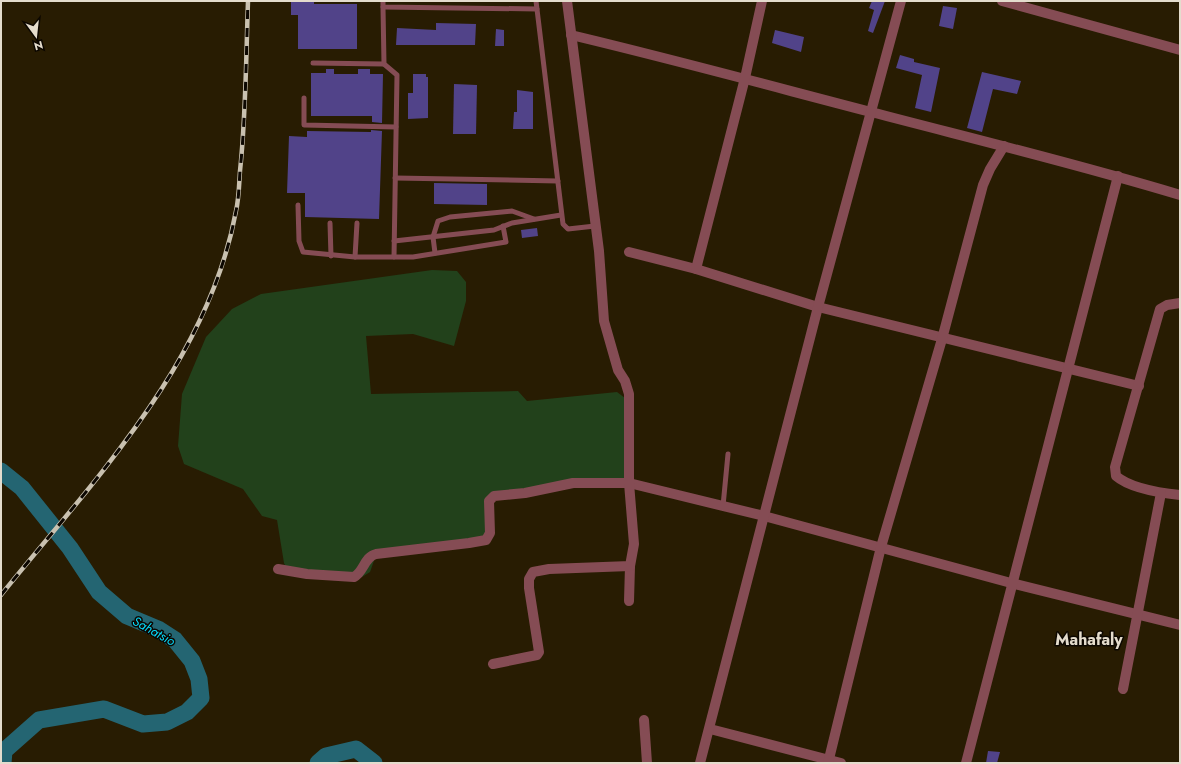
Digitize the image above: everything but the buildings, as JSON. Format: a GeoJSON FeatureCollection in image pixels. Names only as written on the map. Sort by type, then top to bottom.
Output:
{"type":"FeatureCollection","features":[{"type":"Feature","properties":{"kind":"street"},"geometry":{"type":"LineString","coordinates":[[567,1],[595,226],[604,321],[618,370],[625,381],[629,394],[629,483],[634,544],[630,566],[629,601]]}},
{"type":"Feature","properties":{"kind":"street"},"geometry":{"type":"LineString","coordinates":[[696,269],[745,78],[762,1]]}},
{"type":"Feature","properties":{"kind":"street"},"geometry":{"type":"LineString","coordinates":[[700,763],[818,307],[901,1]]}},
{"type":"Feature","properties":{"kind":"street"},"geometry":{"type":"LineString","coordinates":[[1002,1],[1180,50]]}},
{"type":"Feature","properties":{"kind":"street"},"geometry":{"type":"LineString","coordinates":[[571,35],[745,78],[1004,146],[1118,176],[1180,195]]}},
{"type":"Feature","properties":{"kind":"street"},"geometry":{"type":"LineString","coordinates":[[828,761],[881,547],[942,339],[983,185],[990,169],[1004,146]]}},
{"type":"Feature","properties":{"kind":"street"},"geometry":{"type":"LineString","coordinates":[[966,763],[1011,583],[1070,368],[1118,176]]}},
{"type":"Feature","properties":{"kind":"street"},"geometry":{"type":"LineString","coordinates":[[629,252],[696,269],[818,307],[942,339],[1070,368],[1139,386]]}},
{"type":"Feature","properties":{"kind":"street"},"geometry":{"type":"LineString","coordinates":[[1180,303],[1167,305],[1160,309],[1115,468],[1116,476],[1123,482],[1161,493],[1180,495]]}},
{"type":"Feature","properties":{"kind":"street"},"geometry":{"type":"LineString","coordinates":[[278,569],[307,574],[354,577],[358,575],[368,559],[376,554],[486,540],[490,533],[489,501],[494,496],[525,493],[573,483],[629,483],[764,516],[1011,583],[1180,625]]}},
{"type":"Feature","properties":{"kind":"street"},"geometry":{"type":"LineString","coordinates":[[1123,689],[1139,615],[1161,493]]}},
{"type":"Feature","properties":{"kind":"street"},"geometry":{"type":"LineString","coordinates":[[492,664],[538,654],[539,652],[529,588],[529,579],[533,572],[549,569],[630,566]]}},
{"type":"Feature","properties":{"kind":"street"},"geometry":{"type":"LineString","coordinates":[[644,720],[647,763]]}},
{"type":"Feature","properties":{"kind":"street"},"geometry":{"type":"LineString","coordinates":[[710,729],[828,761],[841,763]]}},
{"type":"Feature","properties":{"kind":"lane"},"geometry":{"type":"LineString","coordinates":[[384,1],[384,64]]}},
{"type":"Feature","properties":{"kind":"lane"},"geometry":{"type":"LineString","coordinates":[[536,1],[563,224],[568,229],[595,226]]}},
{"type":"Feature","properties":{"kind":"lane"},"geometry":{"type":"LineString","coordinates":[[383,7],[537,9]]}},
{"type":"Feature","properties":{"kind":"lane"},"geometry":{"type":"LineString","coordinates":[[313,63],[384,64],[397,75],[394,257]]}},
{"type":"Feature","properties":{"kind":"lane"},"geometry":{"type":"LineString","coordinates":[[304,98],[304,125],[396,127]]}},
{"type":"Feature","properties":{"kind":"lane"},"geometry":{"type":"LineString","coordinates":[[395,178],[558,182]]}},
{"type":"Feature","properties":{"kind":"lane"},"geometry":{"type":"LineString","coordinates":[[298,205],[299,241],[302,252],[331,256],[394,257],[435,253],[506,242],[503,226]]}},
{"type":"Feature","properties":{"kind":"lane"},"geometry":{"type":"LineString","coordinates":[[435,253],[434,237],[438,221],[450,217],[512,211],[534,219]]}},
{"type":"Feature","properties":{"kind":"lane"},"geometry":{"type":"LineString","coordinates":[[394,241],[494,230],[512,223],[562,215]]}},
{"type":"Feature","properties":{"kind":"lane"},"geometry":{"type":"LineString","coordinates":[[330,223],[331,256]]}},
{"type":"Feature","properties":{"kind":"lane"},"geometry":{"type":"LineString","coordinates":[[355,257],[356,223]]}},
{"type":"Feature","properties":{"kind":"lane"},"geometry":{"type":"LineString","coordinates":[[723,506],[728,454]]}},
{"type":"Feature","properties":{"kind":"green space"},"geometry":{"type":"Polygon","coordinates":[[[432,270],[457,271],[466,282],[466,301],[454,346],[413,334],[366,336],[371,394],[518,391],[527,401],[617,392],[625,398],[628,483],[493,495],[493,536],[376,555],[370,572],[362,577],[287,569],[284,563],[277,520],[262,516],[243,489],[184,464],[178,446],[182,394],[206,337],[232,309],[261,294],[432,270]]]}},
{"type":"Feature","properties":{"kind":"waterway","name":"Sahatsio"},"geometry":{"type":"LineString","coordinates":[[1,471],[22,488],[70,548],[99,592],[127,616],[158,629],[175,640],[192,661],[199,679],[201,698],[187,712],[167,722],[143,724],[104,709],[39,720],[4,751],[3,763]]}},
{"type":"Feature","properties":{"kind":"waterway","name":"Sahatsio"},"geometry":{"type":"LineString","coordinates":[[318,763],[326,756],[356,749],[374,763]]}},
{"type":"Feature","properties":{"kind":"railway"},"geometry":{"type":"LineString","coordinates":[[1,595],[109,463],[143,417],[174,369],[201,319],[222,266],[238,201],[245,108],[248,1]]}},
{"type":"Feature","properties":{"kind":"district","name":"Mahafaly"},"geometry":{"type":"Point","coordinates":[1089,639]}}]}
